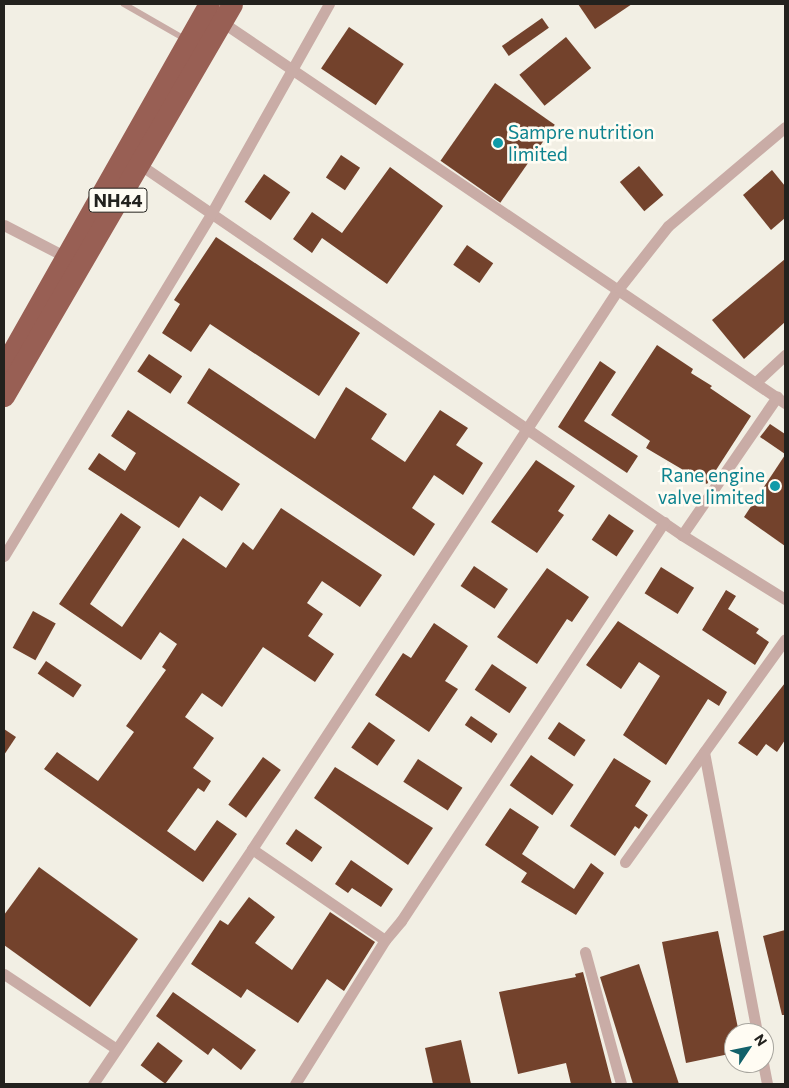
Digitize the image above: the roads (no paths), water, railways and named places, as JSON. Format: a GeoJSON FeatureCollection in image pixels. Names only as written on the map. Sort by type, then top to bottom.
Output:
{"type":"FeatureCollection","features":[{"type":"Feature","properties":{"kind":"highway","name":"NH44"},"geometry":{"type":"LineString","coordinates":[[4,396],[140,164],[196,46],[209,4]]}},
{"type":"Feature","properties":{"kind":"highway","name":"NH44"},"geometry":{"type":"LineString","coordinates":[[4,366],[66,257],[196,46],[227,13]]}},
{"type":"Feature","properties":{"kind":"street"},"geometry":{"type":"LineString","coordinates":[[4,556],[211,214],[329,4]]}},
{"type":"Feature","properties":{"kind":"street"},"geometry":{"type":"LineString","coordinates":[[227,13],[293,67],[781,400],[682,535]]}},
{"type":"Feature","properties":{"kind":"street"},"geometry":{"type":"LineString","coordinates":[[93,1084],[115,1048],[252,849],[528,431],[619,288],[668,226],[785,127]]}},
{"type":"Feature","properties":{"kind":"street"},"geometry":{"type":"LineString","coordinates":[[140,164],[682,535],[785,599]]}},
{"type":"Feature","properties":{"kind":"street"},"geometry":{"type":"LineString","coordinates":[[4,224],[66,257]]}},
{"type":"Feature","properties":{"kind":"street"},"geometry":{"type":"LineString","coordinates":[[756,382],[785,355]]}},
{"type":"Feature","properties":{"kind":"street"},"geometry":{"type":"LineString","coordinates":[[295,1084],[385,940],[401,920],[664,522]]}},
{"type":"Feature","properties":{"kind":"street"},"geometry":{"type":"LineString","coordinates":[[625,862],[785,639]]}},
{"type":"Feature","properties":{"kind":"street"},"geometry":{"type":"LineString","coordinates":[[704,752],[755,1023]]}},
{"type":"Feature","properties":{"kind":"street"},"geometry":{"type":"LineString","coordinates":[[252,849],[385,940]]}},
{"type":"Feature","properties":{"kind":"street"},"geometry":{"type":"LineString","coordinates":[[585,952],[621,1084]]}},
{"type":"Feature","properties":{"kind":"street"},"geometry":{"type":"LineString","coordinates":[[4,974],[115,1048]]}},
{"type":"Feature","properties":{"kind":"lane"},"geometry":{"type":"LineString","coordinates":[[124,4],[196,46]]}},
{"type":"Feature","properties":{"kind":"place","name":"Sampre nutrition limited"},"geometry":{"type":"Point","coordinates":[498,143]}},
{"type":"Feature","properties":{"kind":"place","name":"Rane engine valve limited"},"geometry":{"type":"Point","coordinates":[775,486]}}]}
